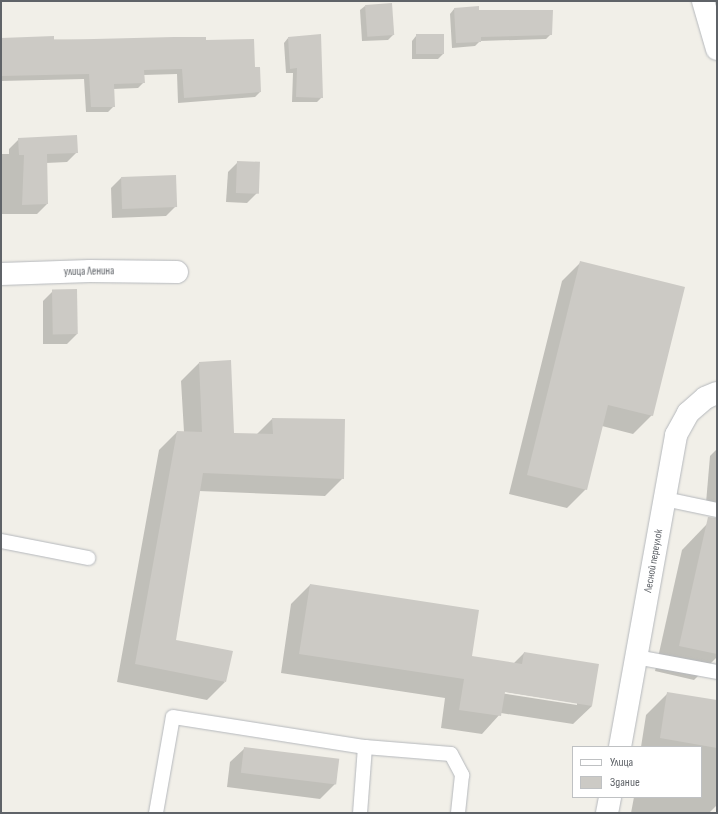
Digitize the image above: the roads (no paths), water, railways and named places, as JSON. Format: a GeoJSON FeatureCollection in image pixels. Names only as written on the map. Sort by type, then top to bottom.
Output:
{"type":"FeatureCollection","features":[{"type":"Feature","properties":{"kind":"street"},"geometry":{"type":"LineString","coordinates":[[702,2],[717,49]]}},
{"type":"Feature","properties":{"kind":"street","name":"улица Ленина"},"geometry":{"type":"LineString","coordinates":[[1,274],[90,271],[177,272]]}},
{"type":"Feature","properties":{"kind":"street","name":"Лесной переулок"},"geometry":{"type":"LineString","coordinates":[[620,746],[676,435],[688,413],[705,398],[717,393]]}},
{"type":"Feature","properties":{"kind":"street"},"geometry":{"type":"LineString","coordinates":[[607,813],[610,798]]}},
{"type":"Feature","properties":{"kind":"lane"},"geometry":{"type":"LineString","coordinates":[[665,499],[717,510]]}},
{"type":"Feature","properties":{"kind":"lane"},"geometry":{"type":"LineString","coordinates":[[1,542],[88,558]]}},
{"type":"Feature","properties":{"kind":"lane"},"geometry":{"type":"LineString","coordinates":[[636,657],[717,672]]}},
{"type":"Feature","properties":{"kind":"lane"},"geometry":{"type":"LineString","coordinates":[[156,813],[173,717],[365,748],[451,754],[462,775],[458,813]]}},
{"type":"Feature","properties":{"kind":"lane"},"geometry":{"type":"LineString","coordinates":[[360,813],[365,748]]}}]}
